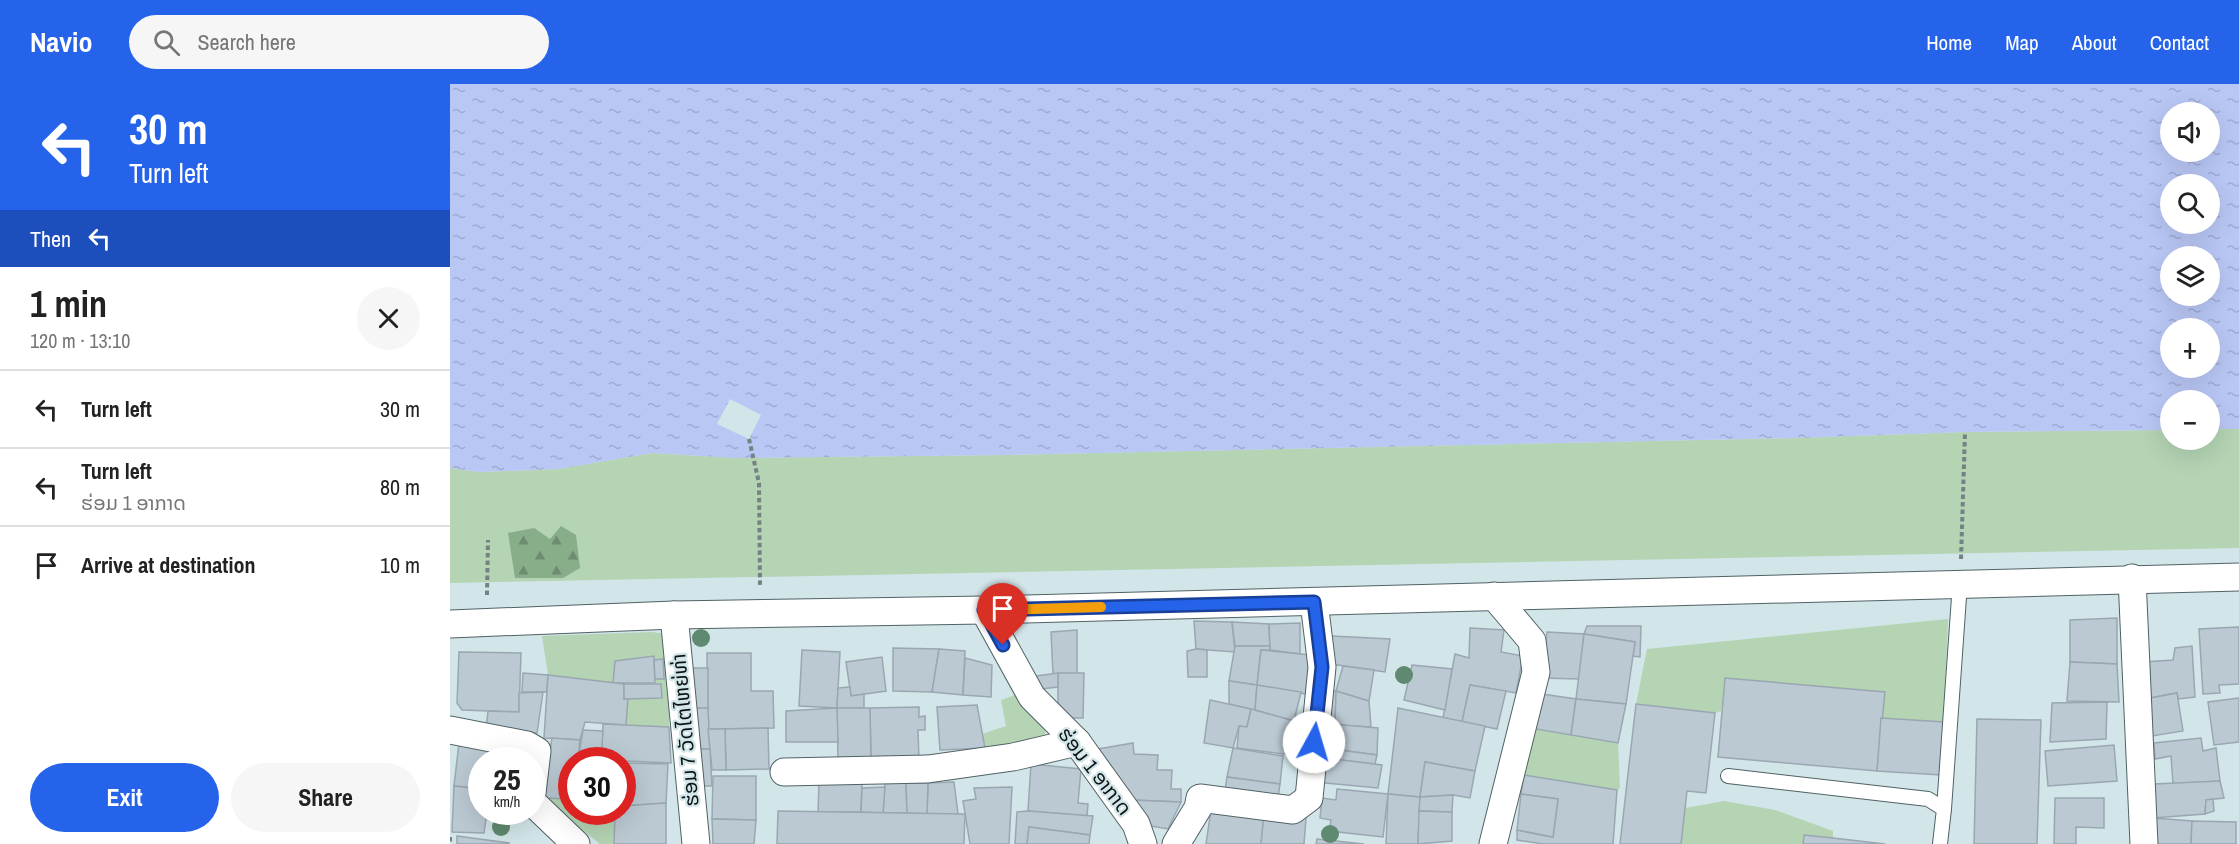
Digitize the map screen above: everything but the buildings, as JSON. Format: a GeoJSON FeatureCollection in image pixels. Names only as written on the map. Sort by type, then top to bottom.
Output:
{"type":"FeatureCollection","features":[{"type":"Feature","properties":{"kind":"street"},"geometry":{"type":"LineString","coordinates":[[450,624],[674,615],[1314,602],[2132,578],[2239,577]]}},
{"type":"Feature","properties":{"kind":"street"},"geometry":{"type":"LineString","coordinates":[[2132,578],[2144,844]]}},
{"type":"Feature","properties":{"kind":"street"},"geometry":{"type":"LineString","coordinates":[[1493,844],[1536,672],[1532,641],[1494,596]]}},
{"type":"Feature","properties":{"kind":"street"},"geometry":{"type":"LineString","coordinates":[[1176,844],[1198,808],[1200,798],[1293,810],[1309,798],[1322,667],[1314,602]]}},
{"type":"Feature","properties":{"kind":"street","name":"ຮ່ອມ 1 ອາກາດ"},"geometry":{"type":"LineString","coordinates":[[984,610],[1032,697],[1077,742],[1136,824],[1143,844]]}},
{"type":"Feature","properties":{"kind":"street","name":"ຮ່ອມ 7 ວັດໄຕໄຫຍ່ທ່າ"},"geometry":{"type":"LineString","coordinates":[[674,615],[696,844]]}},
{"type":"Feature","properties":{"kind":"street"},"geometry":{"type":"LineString","coordinates":[[450,730],[531,747]]}},
{"type":"Feature","properties":{"kind":"street"},"geometry":{"type":"LineString","coordinates":[[784,772],[928,769],[1013,758],[1077,742]]}},
{"type":"Feature","properties":{"kind":"street"},"geometry":{"type":"LineString","coordinates":[[546,815],[576,844]]}},
{"type":"Feature","properties":{"kind":"lane"},"geometry":{"type":"LineString","coordinates":[[1940,844],[1959,583]]}},
{"type":"Feature","properties":{"kind":"lane"},"geometry":{"type":"LineString","coordinates":[[1728,776],[1928,799],[1944,809]]}},
{"type":"Feature","properties":{"kind":"path"},"geometry":{"type":"LineString","coordinates":[[1959,583],[1965,432]]}},
{"type":"Feature","properties":{"kind":"path"},"geometry":{"type":"LineString","coordinates":[[749,439],[759,483],[761,614]]}},
{"type":"Feature","properties":{"kind":"path"},"geometry":{"type":"LineString","coordinates":[[486,623],[488,540]]}},
{"type":"Feature","properties":{"kind":"path"},"geometry":{"type":"LineString","coordinates":[[450,837],[450,844]]}},
{"type":"Feature","properties":{"kind":"green space"},"geometry":{"type":"Polygon","coordinates":[[[2220,429],[2239,429],[2239,548],[450,583],[450,468],[479,472],[558,469],[652,453],[736,458],[1005,455],[1796,438],[1965,432],[2160,430],[2160,450],[2220,450],[2220,429]]]}},
{"type":"Feature","properties":{"kind":"green space"},"geometry":{"type":"Polygon","coordinates":[[[561,526],[576,535],[580,568],[563,578],[515,578],[508,533],[534,528],[550,539],[561,526]]]}},
{"type":"Feature","properties":{"kind":"green space"},"geometry":{"type":"Polygon","coordinates":[[[1948,619],[1944,722],[1881,718],[1884,692],[1725,678],[1721,711],[1715,713],[1636,704],[1647,649],[1948,619]]]}},
{"type":"Feature","properties":{"kind":"green space"},"geometry":{"type":"Polygon","coordinates":[[[652,632],[667,634],[670,656],[669,727],[626,725],[628,698],[662,697],[661,684],[655,683],[655,679],[664,679],[663,659],[654,660],[653,656],[615,661],[613,683],[548,675],[542,636],[652,632]]]}},
{"type":"Feature","properties":{"kind":"green space"},"geometry":{"type":"Polygon","coordinates":[[[1018,694],[1047,720],[1044,741],[985,748],[982,734],[1006,726],[1001,700],[1018,694]]]}},
{"type":"Feature","properties":{"kind":"green space"},"geometry":{"type":"Polygon","coordinates":[[[1530,728],[1618,743],[1620,788],[1617,790],[1524,775],[1530,728]]]}},
{"type":"Feature","properties":{"kind":"green space"},"geometry":{"type":"Polygon","coordinates":[[[546,798],[558,799],[558,810],[546,800],[546,798]]]}},
{"type":"Feature","properties":{"kind":"green space"},"geometry":{"type":"Polygon","coordinates":[[[1724,801],[1775,810],[1833,831],[1833,838],[1805,835],[1803,844],[1681,844],[1685,808],[1724,801]]]}},
{"type":"Feature","properties":{"kind":"green space"},"geometry":{"type":"Polygon","coordinates":[[[576,825],[615,825],[614,844],[600,844],[576,825]]]}},
{"type":"Feature","properties":{"kind":"water"},"geometry":{"type":"Polygon","coordinates":[[[450,84],[2239,84],[2239,429],[2220,429],[2220,390],[2160,390],[2160,430],[1965,432],[1796,438],[1005,455],[736,458],[652,453],[558,469],[479,472],[450,468],[450,84]]]}},
{"type":"Feature","properties":{"kind":"pier"},"geometry":{"type":"Polygon","coordinates":[[[730,399],[761,415],[749,439],[717,424],[730,399]]]}},
{"type":"Feature","properties":{"kind":"slow traffic"},"geometry":{"type":"LineString","coordinates":[[999,610],[1101,607]]}},
{"type":"Feature","properties":{"kind":"route"},"geometry":{"type":"LineString","coordinates":[[1003,645],[984,610],[1314,602],[1322,667],[1314,742]]}}]}
